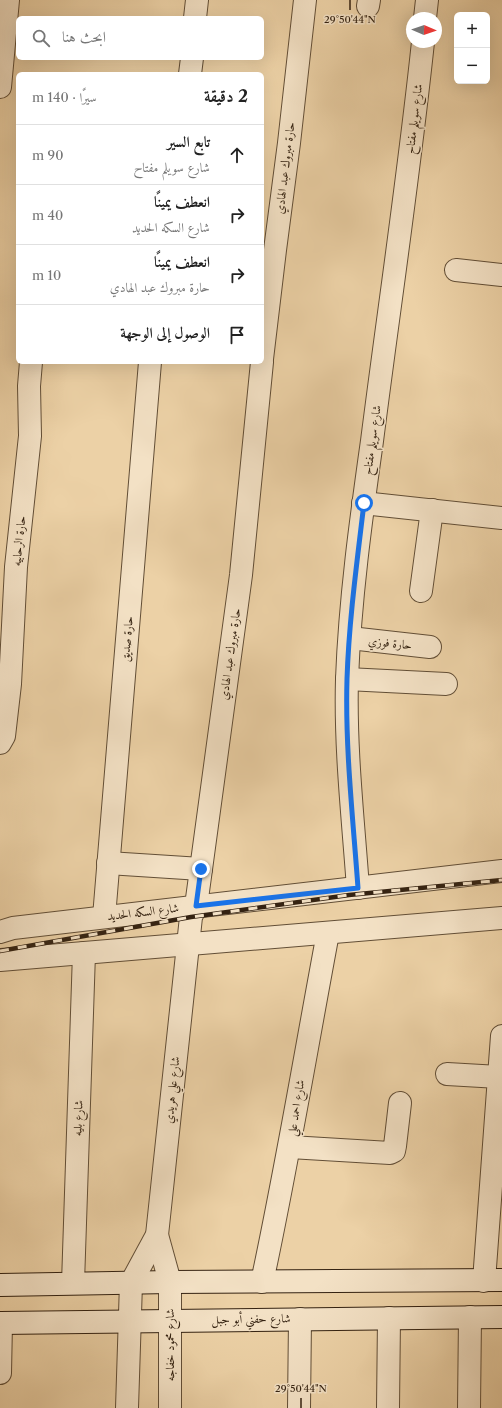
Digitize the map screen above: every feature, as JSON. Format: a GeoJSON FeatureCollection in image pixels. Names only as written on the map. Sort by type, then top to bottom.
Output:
{"type":"FeatureCollection","features":[{"type":"Feature","properties":{"kind":"street"},"geometry":{"type":"LineString","coordinates":[[0,87],[8,0]]}},
{"type":"Feature","properties":{"kind":"street"},"geometry":{"type":"LineString","coordinates":[[195,16],[197,0]]}},
{"type":"Feature","properties":{"kind":"street","name":"حارة مبروك عبد الهادي"},"geometry":{"type":"LineString","coordinates":[[264,344],[305,0]]}},
{"type":"Feature","properties":{"kind":"street"},"geometry":{"type":"LineString","coordinates":[[426,12],[427,0]]}},
{"type":"Feature","properties":{"kind":"street","name":"شارع سويلم مفتاح"},"geometry":{"type":"LineString","coordinates":[[358,888],[348,740],[347,679],[353,594],[415,116],[422,48]]}},
{"type":"Feature","properties":{"kind":"street"},"geometry":{"type":"LineString","coordinates":[[190,72],[192,60]]}},
{"type":"Feature","properties":{"kind":"street"},"geometry":{"type":"LineString","coordinates":[[456,270],[502,275]]}},
{"type":"Feature","properties":{"kind":"street","name":"حارة الرحابيه"},"geometry":{"type":"LineString","coordinates":[[0,743],[4,736],[10,684],[16,567],[30,436],[29,386],[31,364]]}},
{"type":"Feature","properties":{"kind":"street","name":"حارة صديق"},"geometry":{"type":"LineString","coordinates":[[104,917],[150,364]]}},
{"type":"Feature","properties":{"kind":"street","name":"حارة مبروك عبد الهادي"},"geometry":{"type":"LineString","coordinates":[[188,944],[191,917],[196,906],[241,575],[262,364]]}},
{"type":"Feature","properties":{"kind":"street"},"geometry":{"type":"LineString","coordinates":[[364,503],[502,518]]}},
{"type":"Feature","properties":{"kind":"street"},"geometry":{"type":"LineString","coordinates":[[421,592],[432,510]]}},
{"type":"Feature","properties":{"kind":"street","name":"حارة فوزي"},"geometry":{"type":"LineString","coordinates":[[350,638],[430,647]]}},
{"type":"Feature","properties":{"kind":"street"},"geometry":{"type":"LineString","coordinates":[[347,679],[446,684]]}},
{"type":"Feature","properties":{"kind":"street"},"geometry":{"type":"LineString","coordinates":[[108,863],[201,869]]}},
{"type":"Feature","properties":{"kind":"street","name":"شارع السكه الحديد"},"geometry":{"type":"LineString","coordinates":[[0,932],[13,928],[502,871]]}},
{"type":"Feature","properties":{"kind":"street"},"geometry":{"type":"LineString","coordinates":[[0,960],[84,952],[328,934],[502,918]]}},
{"type":"Feature","properties":{"kind":"street","name":"شارع احمد علي"},"geometry":{"type":"LineString","coordinates":[[262,1282],[290,1147],[306,1050],[328,934]]}},
{"type":"Feature","properties":{"kind":"street","name":"شارع علي هريدي"},"geometry":{"type":"LineString","coordinates":[[170,1282],[157,1235],[188,944]]}},
{"type":"Feature","properties":{"kind":"street","name":"شارع بليه"},"geometry":{"type":"LineString","coordinates":[[73,1284],[84,952]]}},
{"type":"Feature","properties":{"kind":"street"},"geometry":{"type":"LineString","coordinates":[[0,1285],[170,1282],[493,1280],[499,1076],[502,1036]]}},
{"type":"Feature","properties":{"kind":"street"},"geometry":{"type":"LineString","coordinates":[[447,1074],[499,1076]]}},
{"type":"Feature","properties":{"kind":"street"},"geometry":{"type":"LineString","coordinates":[[290,1147],[390,1153],[394,1151],[400,1103]]}},
{"type":"Feature","properties":{"kind":"street","name":"شارع علي هريدي"},"geometry":{"type":"LineString","coordinates":[[131,1283],[157,1235]]}},
{"type":"Feature","properties":{"kind":"street","name":"شارع محمود خفاجه"},"geometry":{"type":"LineString","coordinates":[[170,1282],[170,1408]]}},
{"type":"Feature","properties":{"kind":"street"},"geometry":{"type":"LineString","coordinates":[[127,1408],[131,1283]]}},
{"type":"Feature","properties":{"kind":"street"},"geometry":{"type":"LineString","coordinates":[[468,1408],[470,1317]]}},
{"type":"Feature","properties":{"kind":"street","name":"شارع حفني أبو جبل"},"geometry":{"type":"LineString","coordinates":[[0,1322],[129,1322],[170,1320],[502,1317]]}},
{"type":"Feature","properties":{"kind":"street"},"geometry":{"type":"LineString","coordinates":[[388,1408],[389,1318]]}},
{"type":"Feature","properties":{"kind":"street"},"geometry":{"type":"LineString","coordinates":[[299,1408],[300,1319]]}},
{"type":"Feature","properties":{"kind":"street"},"geometry":{"type":"LineString","coordinates":[[0,1322],[0,1373]]}},
{"type":"Feature","properties":{"kind":"railway"},"geometry":{"type":"LineString","coordinates":[[0,951],[191,917],[349,895],[502,880]]}},
{"type":"Feature","properties":{"kind":"route"},"geometry":{"type":"LineString","coordinates":[[201,869],[196,906],[358,888],[348,740],[347,679],[353,594],[364,503]]}}]}
